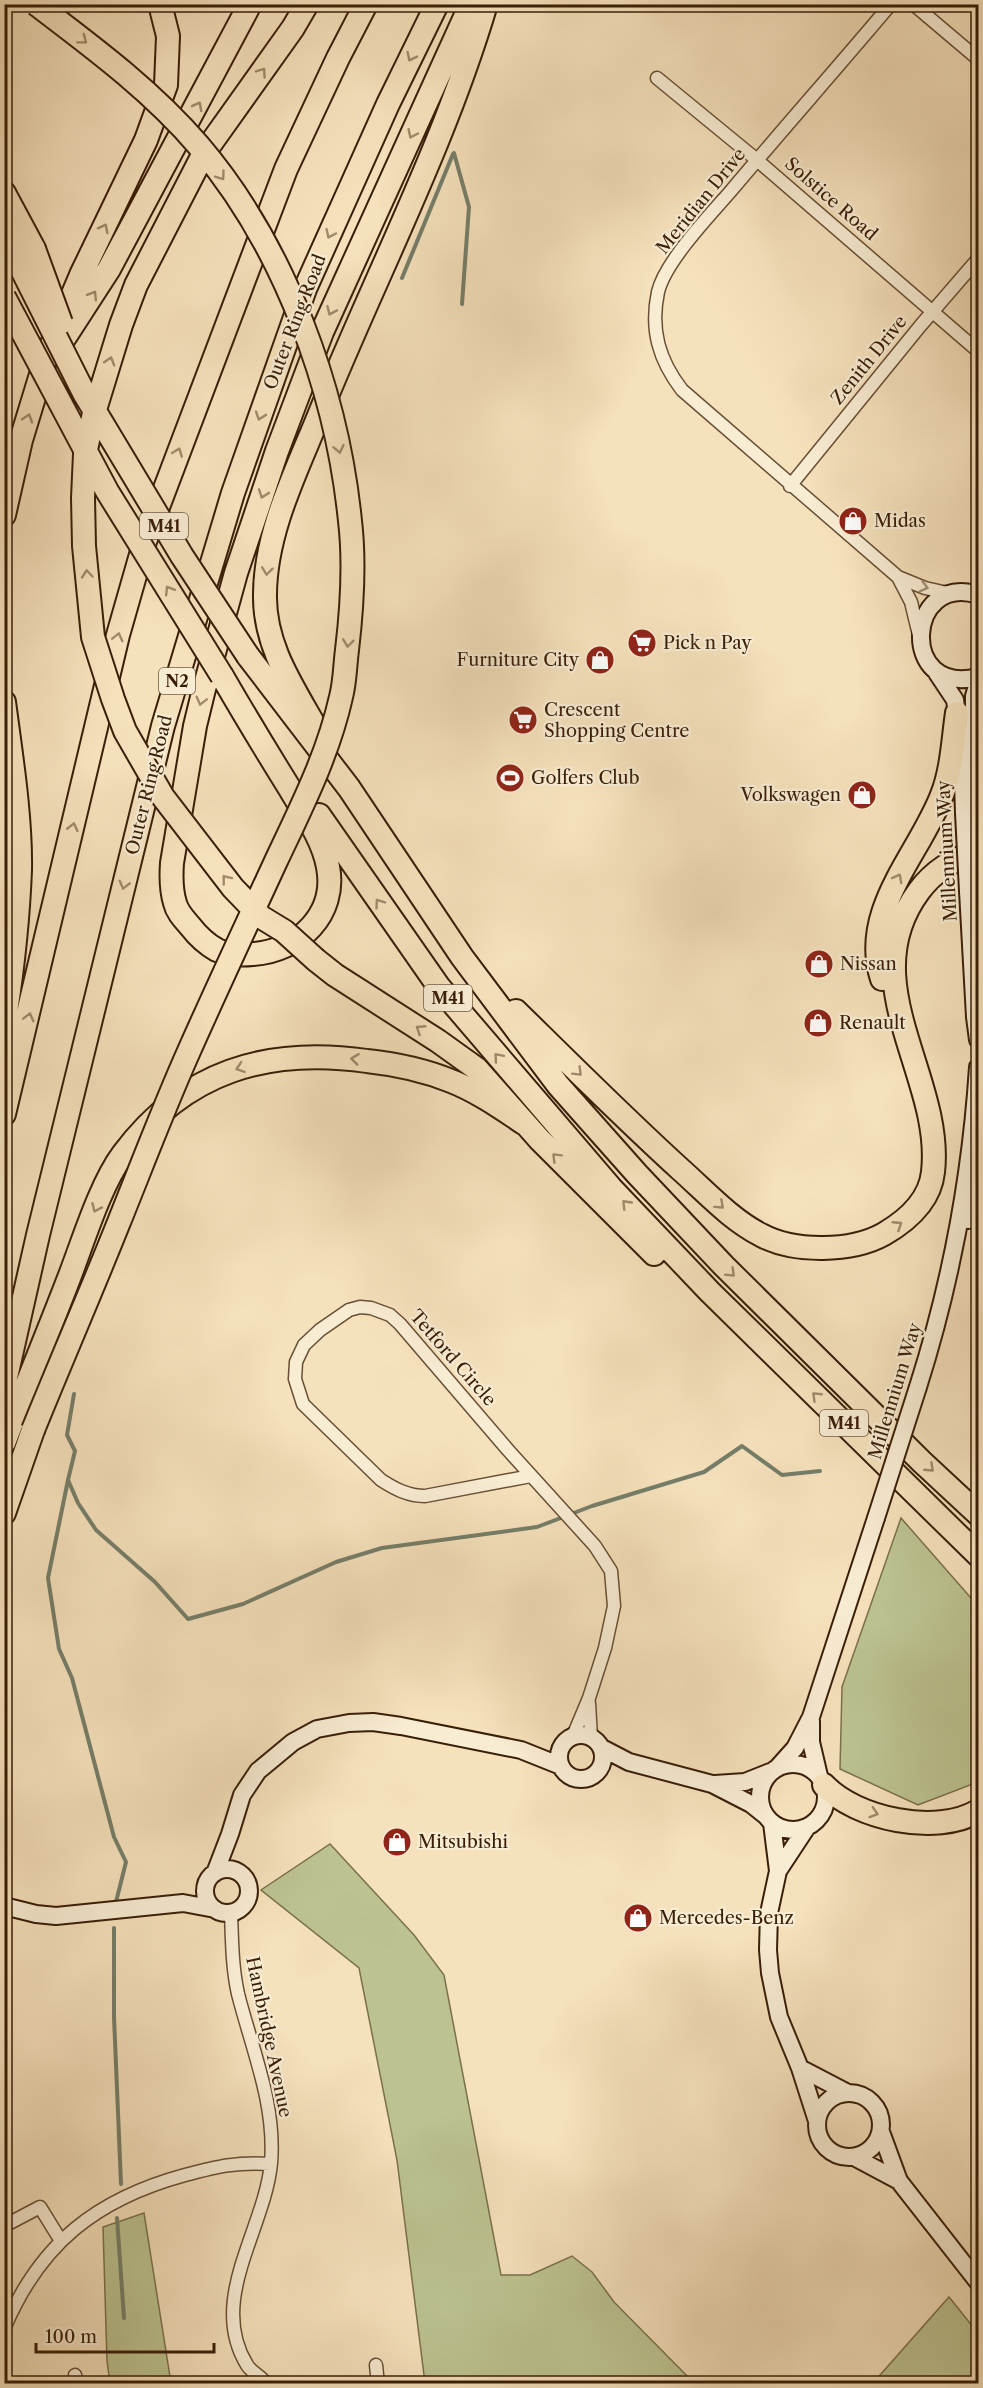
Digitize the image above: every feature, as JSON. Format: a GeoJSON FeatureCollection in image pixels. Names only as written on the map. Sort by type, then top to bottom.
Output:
{"type":"FeatureCollection","features":[{"type":"Feature","properties":{"kind":"highway"},"geometry":{"type":"LineString","coordinates":[[4,1514],[33,1430],[160,1116],[312,785],[341,696],[351,615],[351,525],[341,452],[327,395],[308,340],[289,293],[270,255],[231,189],[201,148],[176,120],[133,80],[36,4]]}},
{"type":"Feature","properties":{"kind":"highway"},"geometry":{"type":"LineString","coordinates":[[4,515],[21,440],[46,358],[81,275],[146,140],[166,86],[168,36],[160,4]]}},
{"type":"Feature","properties":{"kind":"highway"},"geometry":{"type":"LineString","coordinates":[[46,358],[68,333],[109,269],[250,4]]}},
{"type":"Feature","properties":{"kind":"highway"},"geometry":{"type":"LineString","coordinates":[[307,4],[293,28],[204,153],[136,285],[121,325],[94,413],[85,454],[84,546],[93,637],[125,731],[163,797],[233,888],[261,916],[284,931],[335,975],[438,1041],[477,1069],[525,1124],[658,1258],[710,1292]]}},
{"type":"Feature","properties":{"kind":"highway"},"geometry":{"type":"LineString","coordinates":[[4,1114],[118,635],[144,544],[286,169],[366,4]]}},
{"type":"Feature","properties":{"kind":"highway","name":"Outer Ring Road"},"geometry":{"type":"LineString","coordinates":[[4,1386],[38,1235],[163,726],[233,492],[305,290],[388,104],[437,4]]}},
{"type":"Feature","properties":{"kind":"highway"},"geometry":{"type":"LineString","coordinates":[[222,676],[309,822],[328,864],[331,886],[325,908],[300,939],[281,948],[259,954],[238,955],[217,950],[198,937],[175,906],[171,884],[172,863],[195,726],[236,573],[277,451],[322,332],[471,4]]}},
{"type":"Feature","properties":{"kind":"highway"},"geometry":{"type":"LineString","coordinates":[[349,788],[275,651],[266,616],[268,559],[285,503],[349,340],[429,164],[486,4]]}},
{"type":"Feature","properties":{"kind":"highway"},"geometry":{"type":"LineString","coordinates":[[4,193],[17,246]]}},
{"type":"Feature","properties":{"kind":"highway","name":"M41"},"geometry":{"type":"LineString","coordinates":[[17,246],[84,393],[182,556],[248,656],[349,788],[462,957],[558,1085],[637,1174],[732,1274],[978,1514]]}},
{"type":"Feature","properties":{"kind":"highway","name":"M41"},"geometry":{"type":"LineString","coordinates":[[4,297],[107,490],[222,676],[439,987],[611,1188],[710,1292],[978,1555]]}},
{"type":"Feature","properties":{"kind":"highway"},"geometry":{"type":"LineString","coordinates":[[4,702],[14,779],[20,869],[10,990],[4,1025]]}},
{"type":"Feature","properties":{"kind":"highway"},"geometry":{"type":"LineString","coordinates":[[902,1021],[887,993],[879,967],[879,933],[890,892],[942,795],[951,762],[957,713]]}},
{"type":"Feature","properties":{"kind":"highway"},"geometry":{"type":"LineString","coordinates":[[462,957],[636,1129],[731,1216],[762,1236],[782,1244],[816,1249],[875,1239],[903,1223],[915,1211],[928,1192],[933,1173],[933,1138],[902,1021],[894,953],[900,923],[906,908],[924,884],[943,867],[978,852]]}},
{"type":"Feature","properties":{"kind":"highway"},"geometry":{"type":"LineString","coordinates":[[4,1443],[93,1214],[122,1156],[164,1108],[238,1068],[268,1060],[297,1057],[349,1058],[389,1064],[451,1081],[525,1124]]}},
{"type":"Feature","properties":{"kind":"highway"},"geometry":{"type":"LineString","coordinates":[[822,1780],[848,1804],[898,1820],[924,1823],[951,1820],[978,1811]]}},
{"type":"Feature","properties":{"kind":"street","name":"Meridian Drive"},"geometry":{"type":"LineString","coordinates":[[891,4],[757,160],[672,264],[659,290],[656,336],[668,373],[682,390],[790,486],[898,577],[925,588],[952,594]]}},
{"type":"Feature","properties":{"kind":"street"},"geometry":{"type":"LineString","coordinates":[[913,4],[978,59]]}},
{"type":"Feature","properties":{"kind":"street","name":"Solstice Road"},"geometry":{"type":"LineString","coordinates":[[657,78],[757,160],[978,351]]}},
{"type":"Feature","properties":{"kind":"street","name":"Zenith Drive"},"geometry":{"type":"LineString","coordinates":[[790,486],[933,311],[978,260]]}},
{"type":"Feature","properties":{"kind":"street","name":"Meridian Drive"},"geometry":{"type":"LineString","coordinates":[[898,577],[911,602],[920,637]]}},
{"type":"Feature","properties":{"kind":"street"},"geometry":{"type":"LineString","coordinates":[[920,637],[922,622],[930,609],[941,599],[952,594],[977,593]]}},
{"type":"Feature","properties":{"kind":"street","name":"Millennium Way"},"geometry":{"type":"LineString","coordinates":[[920,637],[923,653],[951,692],[957,713],[962,749],[968,891],[978,1040]]}},
{"type":"Feature","properties":{"kind":"street"},"geometry":{"type":"LineString","coordinates":[[933,667],[954,679],[978,677]]}},
{"type":"Feature","properties":{"kind":"street","name":"Millennium Way"},"geometry":{"type":"LineString","coordinates":[[978,683],[974,696],[978,797]]}},
{"type":"Feature","properties":{"kind":"street","name":"Millennium Way"},"geometry":{"type":"LineString","coordinates":[[774,1769],[795,1748],[811,1717],[931,1345],[951,1269],[966,1182],[978,1067]]}},
{"type":"Feature","properties":{"kind":"street"},"geometry":{"type":"LineString","coordinates":[[951,1269],[978,1190]]}},
{"type":"Feature","properties":{"kind":"street","name":"Tetford Circle"},"geometry":{"type":"LineString","coordinates":[[531,1476],[425,1496],[410,1495],[392,1487],[374,1473],[303,1404],[295,1379],[300,1353],[304,1345],[320,1330],[349,1310],[360,1307],[371,1308],[390,1315],[400,1323],[531,1476],[588,1538],[610,1571],[614,1606],[605,1648],[589,1698],[568,1741]]}},
{"type":"Feature","properties":{"kind":"street","name":"Tetford Circle"},"geometry":{"type":"LineString","coordinates":[[589,1698],[597,1742]]}},
{"type":"Feature","properties":{"kind":"street","name":"Millennium Way"},"geometry":{"type":"LineString","coordinates":[[811,1717],[811,1742],[822,1780]]}},
{"type":"Feature","properties":{"kind":"street"},"geometry":{"type":"LineString","coordinates":[[223,1911],[206,1899],[211,1878],[230,1834],[242,1795],[258,1771],[293,1742],[317,1729],[349,1723],[373,1722],[521,1750],[561,1766],[570,1776],[583,1779],[590,1778],[600,1769],[629,1762]]}},
{"type":"Feature","properties":{"kind":"street"},"geometry":{"type":"LineString","coordinates":[[561,1766],[559,1752],[568,1741]]}},
{"type":"Feature","properties":{"kind":"street"},"geometry":{"type":"LineString","coordinates":[[521,1750],[568,1741],[597,1742],[629,1762],[711,1784],[751,1804],[769,1820],[789,1830],[807,1827]]}},
{"type":"Feature","properties":{"kind":"street"},"geometry":{"type":"LineString","coordinates":[[597,1742],[604,1755],[600,1769]]}},
{"type":"Feature","properties":{"kind":"street"},"geometry":{"type":"LineString","coordinates":[[711,1784],[732,1785],[745,1782],[774,1769],[796,1763],[804,1765],[822,1780],[826,1801],[824,1809],[820,1816],[807,1827],[778,1871],[769,1913],[770,1973],[779,2018],[800,2068],[817,2121],[818,2133],[827,2149],[844,2157],[854,2157],[872,2148],[881,2132],[882,2122],[872,2103],[800,2068]]}},
{"type":"Feature","properties":{"kind":"street"},"geometry":{"type":"LineString","coordinates":[[774,1769],[761,1785],[759,1793],[760,1802],[769,1820],[778,1871]]}},
{"type":"Feature","properties":{"kind":"street"},"geometry":{"type":"LineString","coordinates":[[4,1906],[36,1914],[56,1916],[183,1903],[223,1911],[243,1906],[249,1897],[249,1886],[242,1874],[230,1834]]}},
{"type":"Feature","properties":{"kind":"street"},"geometry":{"type":"LineString","coordinates":[[183,1903],[211,1878],[227,1869],[242,1874]]}},
{"type":"Feature","properties":{"kind":"street","name":"Hambridge Avenue"},"geometry":{"type":"LineString","coordinates":[[223,1911],[236,1984],[267,2101],[271,2130],[271,2164],[261,2210],[238,2279],[233,2303],[236,2337],[256,2379],[263,2379],[266,2384]]}},
{"type":"Feature","properties":{"kind":"street"},"geometry":{"type":"LineString","coordinates":[[817,2121],[820,2112],[831,2098],[848,2093]]}},
{"type":"Feature","properties":{"kind":"street"},"geometry":{"type":"LineString","coordinates":[[881,2132],[899,2181],[978,2282]]}},
{"type":"Feature","properties":{"kind":"street"},"geometry":{"type":"LineString","coordinates":[[854,2157],[899,2181]]}},
{"type":"Feature","properties":{"kind":"street"},"geometry":{"type":"LineString","coordinates":[[4,2329],[36,2270],[61,2241],[94,2213],[152,2184],[231,2163],[271,2164]]}},
{"type":"Feature","properties":{"kind":"street"},"geometry":{"type":"LineString","coordinates":[[4,2226],[40,2207],[61,2241]]}},
{"type":"Feature","properties":{"kind":"street"},"geometry":{"type":"LineString","coordinates":[[376,2365],[378,2384]]}},
{"type":"Feature","properties":{"kind":"green space"},"geometry":{"type":"Polygon","coordinates":[[[901,1518],[978,1606],[978,1782],[918,1805],[840,1769],[842,1687],[901,1518]]]}},
{"type":"Feature","properties":{"kind":"green space"},"geometry":{"type":"Polygon","coordinates":[[[330,1844],[414,1935],[444,1975],[501,2275],[530,2275],[572,2256],[592,2272],[614,2302],[694,2383],[425,2383],[397,2160],[359,1968],[261,1890],[330,1844]]]}},
{"type":"Feature","properties":{"kind":"green space"},"geometry":{"type":"Polygon","coordinates":[[[144,2213],[171,2383],[110,2383],[107,2361],[103,2227],[144,2213]]]}},
{"type":"Feature","properties":{"kind":"green space"},"geometry":{"type":"Polygon","coordinates":[[[949,2297],[978,2333],[978,2383],[873,2383],[949,2297]]]}},
{"type":"Feature","properties":{"kind":"waterway"},"geometry":{"type":"LineString","coordinates":[[454,153],[469,207],[462,304]]}},
{"type":"Feature","properties":{"kind":"waterway"},"geometry":{"type":"LineString","coordinates":[[402,278],[453,154]]}},
{"type":"Feature","properties":{"kind":"waterway"},"geometry":{"type":"LineString","coordinates":[[74,1394],[67,1435],[75,1451],[68,1480],[78,1503],[96,1530],[155,1582],[188,1619],[243,1604],[336,1562],[382,1548],[537,1527],[592,1506],[704,1472],[742,1446],[782,1475],[820,1471]]}},
{"type":"Feature","properties":{"kind":"waterway"},"geometry":{"type":"LineString","coordinates":[[68,1480],[48,1578],[59,1649],[72,1678],[114,1837],[126,1862],[116,1902]]}},
{"type":"Feature","properties":{"kind":"waterway"},"geometry":{"type":"LineString","coordinates":[[114,1928],[114,2017],[121,2184]]}},
{"type":"Feature","properties":{"kind":"waterway"},"geometry":{"type":"LineString","coordinates":[[117,2218],[124,2318]]}},
{"type":"Feature","properties":{"kind":"place","name":"Midas"},"geometry":{"type":"Point","coordinates":[853,521]}},
{"type":"Feature","properties":{"kind":"place","name":"Pick n Pay"},"geometry":{"type":"Point","coordinates":[642,643]}},
{"type":"Feature","properties":{"kind":"place","name":"Furniture City"},"geometry":{"type":"Point","coordinates":[600,660]}},
{"type":"Feature","properties":{"kind":"place","name":"Crescent Shopping Centre"},"geometry":{"type":"Point","coordinates":[523,720]}},
{"type":"Feature","properties":{"kind":"place","name":"Golfers Club"},"geometry":{"type":"Point","coordinates":[510,778]}},
{"type":"Feature","properties":{"kind":"place","name":"Volkswagen"},"geometry":{"type":"Point","coordinates":[862,795]}},
{"type":"Feature","properties":{"kind":"place","name":"Nissan"},"geometry":{"type":"Point","coordinates":[819,964]}},
{"type":"Feature","properties":{"kind":"place","name":"Renault"},"geometry":{"type":"Point","coordinates":[818,1023]}},
{"type":"Feature","properties":{"kind":"place","name":"Mitsubishi"},"geometry":{"type":"Point","coordinates":[397,1842]}},
{"type":"Feature","properties":{"kind":"place","name":"Mercedes-Benz"},"geometry":{"type":"Point","coordinates":[638,1918]}}]}
